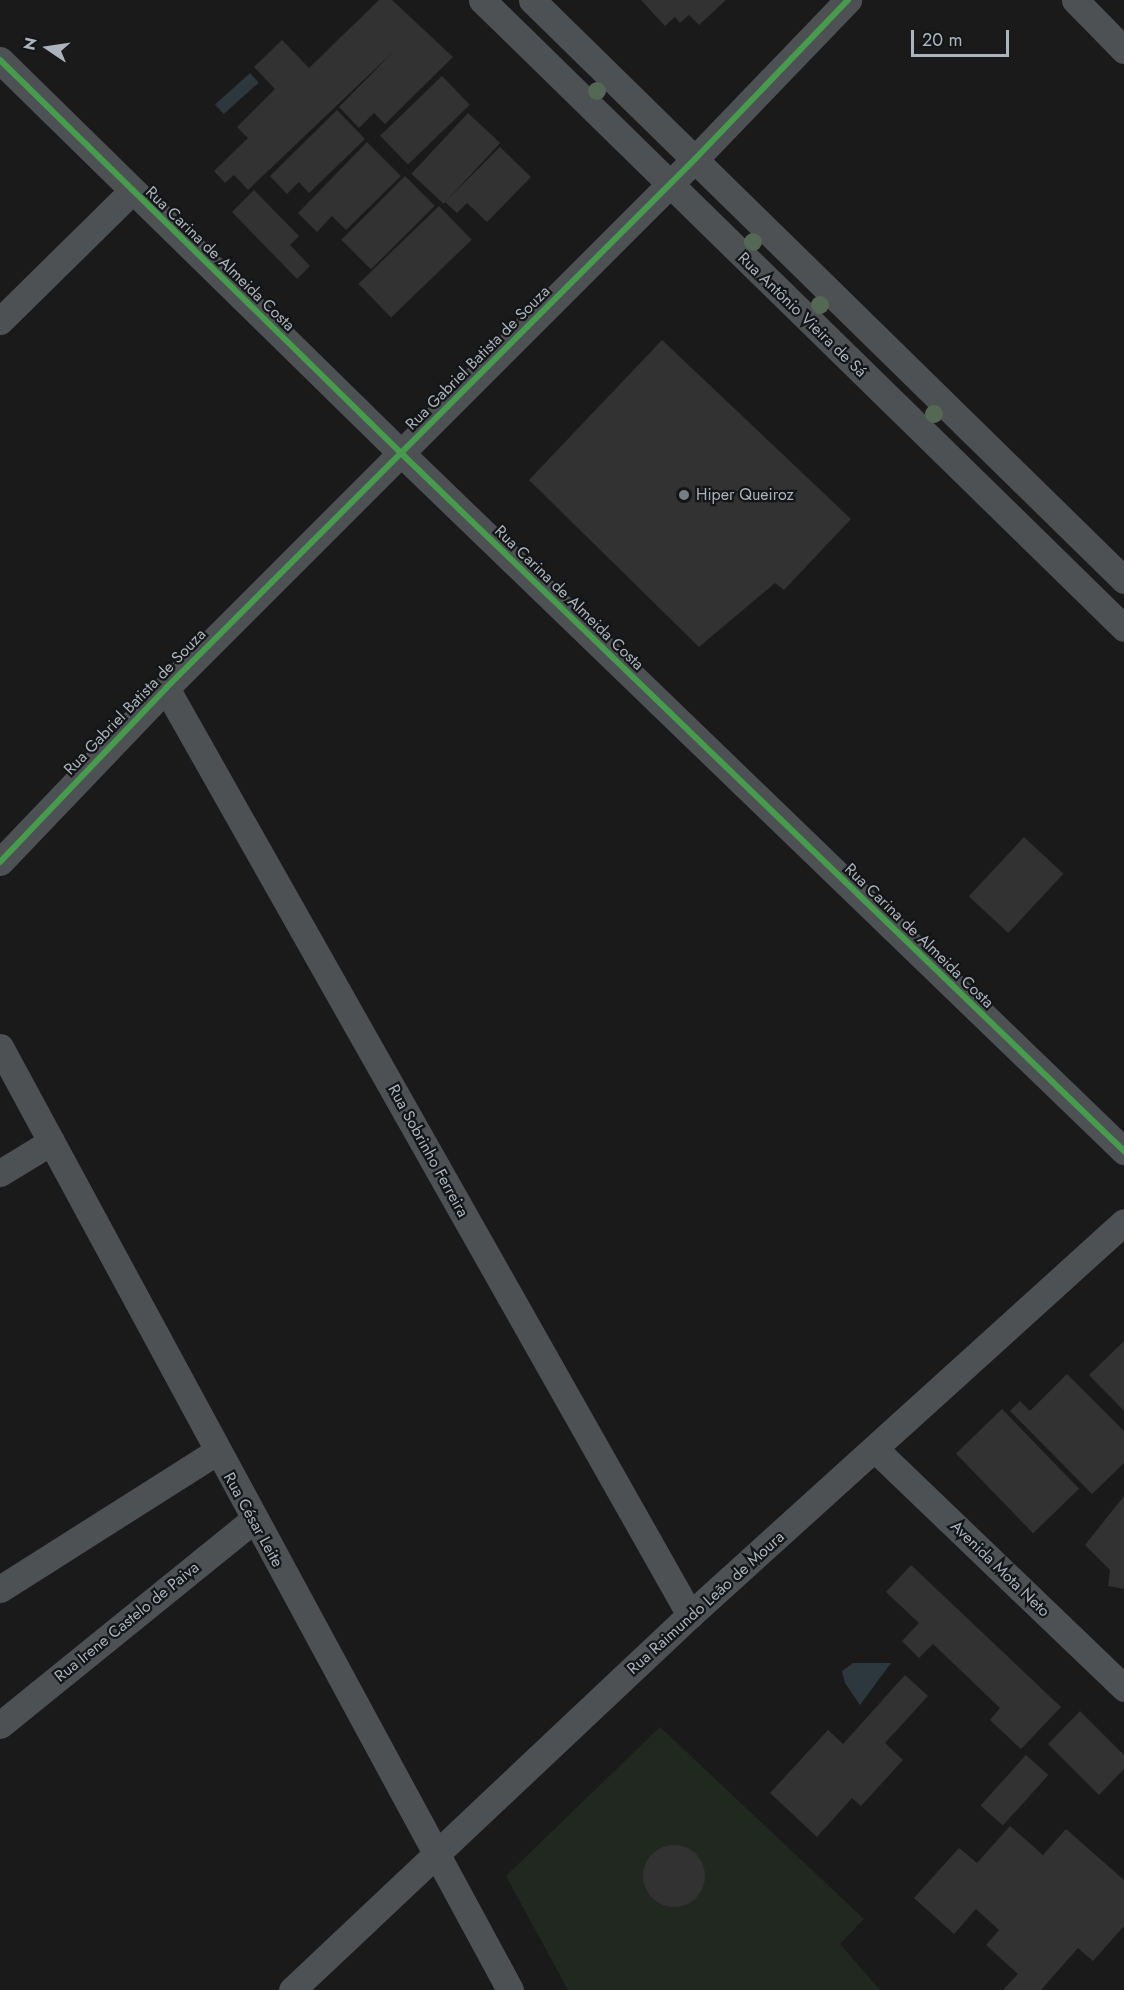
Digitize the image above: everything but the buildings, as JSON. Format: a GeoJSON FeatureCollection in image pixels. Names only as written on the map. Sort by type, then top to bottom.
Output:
{"type":"FeatureCollection","features":[{"type":"Feature","properties":{"kind":"street","name":"Rua Antônio Vieira de Sá"},"geometry":{"type":"LineString","coordinates":[[482,0],[668,186],[1124,628]]}},
{"type":"Feature","properties":{"kind":"street"},"geometry":{"type":"LineString","coordinates":[[532,0],[1124,579]]}},
{"type":"Feature","properties":{"kind":"street","name":"Rua Gabriel Batista de Souza"},"geometry":{"type":"LineString","coordinates":[[0,862],[166,688],[695,159],[848,0]]}},
{"type":"Feature","properties":{"kind":"street"},"geometry":{"type":"LineString","coordinates":[[1075,0],[1124,50]]}},
{"type":"Feature","properties":{"kind":"street","name":"Rua Carina de Almeida Costa"},"geometry":{"type":"LineString","coordinates":[[0,60],[131,192],[1124,1151]]}},
{"type":"Feature","properties":{"kind":"street"},"geometry":{"type":"LineString","coordinates":[[0,321],[131,192]]}},
{"type":"Feature","properties":{"kind":"street","name":"Rua Sobrinho Ferreira"},"geometry":{"type":"LineString","coordinates":[[166,688],[690,1615]]}},
{"type":"Feature","properties":{"kind":"street","name":"Rua César Leite"},"geometry":{"type":"LineString","coordinates":[[0,1047],[216,1452],[510,1990]]}},
{"type":"Feature","properties":{"kind":"street"},"geometry":{"type":"LineString","coordinates":[[0,1173],[51,1142]]}},
{"type":"Feature","properties":{"kind":"street","name":"Rua Raimundo Leão de Moura"},"geometry":{"type":"LineString","coordinates":[[292,1990],[690,1615],[876,1449],[1124,1222]]}},
{"type":"Feature","properties":{"kind":"street","name":"Avenida Mota Neto"},"geometry":{"type":"LineString","coordinates":[[876,1449],[1124,1688]]}},
{"type":"Feature","properties":{"kind":"street"},"geometry":{"type":"LineString","coordinates":[[0,1589],[216,1452]]}},
{"type":"Feature","properties":{"kind":"street","name":"Rua Irene Castelo de Paiva"},"geometry":{"type":"LineString","coordinates":[[0,1725],[253,1520]]}},
{"type":"Feature","properties":{"kind":"shaded area"},"geometry":{"type":"Polygon","coordinates":[[[250,73],[259,83],[224,114],[215,104],[250,73]]]}},
{"type":"Feature","properties":{"kind":"shaded area"},"geometry":{"type":"Polygon","coordinates":[[[853,1663],[891,1663],[860,1705],[845,1683],[842,1671],[853,1663]]]}},
{"type":"Feature","properties":{"kind":"shaded area"},"geometry":{"type":"Polygon","coordinates":[[[660,1727],[864,1919],[840,1944],[880,1990],[568,1990],[506,1876],[660,1727]]]}},
{"type":"Feature","properties":{"kind":"cycle path"},"geometry":{"type":"LineString","coordinates":[[0,862],[166,688],[695,159],[848,0]]}},
{"type":"Feature","properties":{"kind":"cycle path"},"geometry":{"type":"LineString","coordinates":[[0,60],[402,454],[1124,1151]]}},
{"type":"Feature","properties":{"kind":"place","name":"Hiper Queiroz"},"geometry":{"type":"Point","coordinates":[684,495]}}]}
